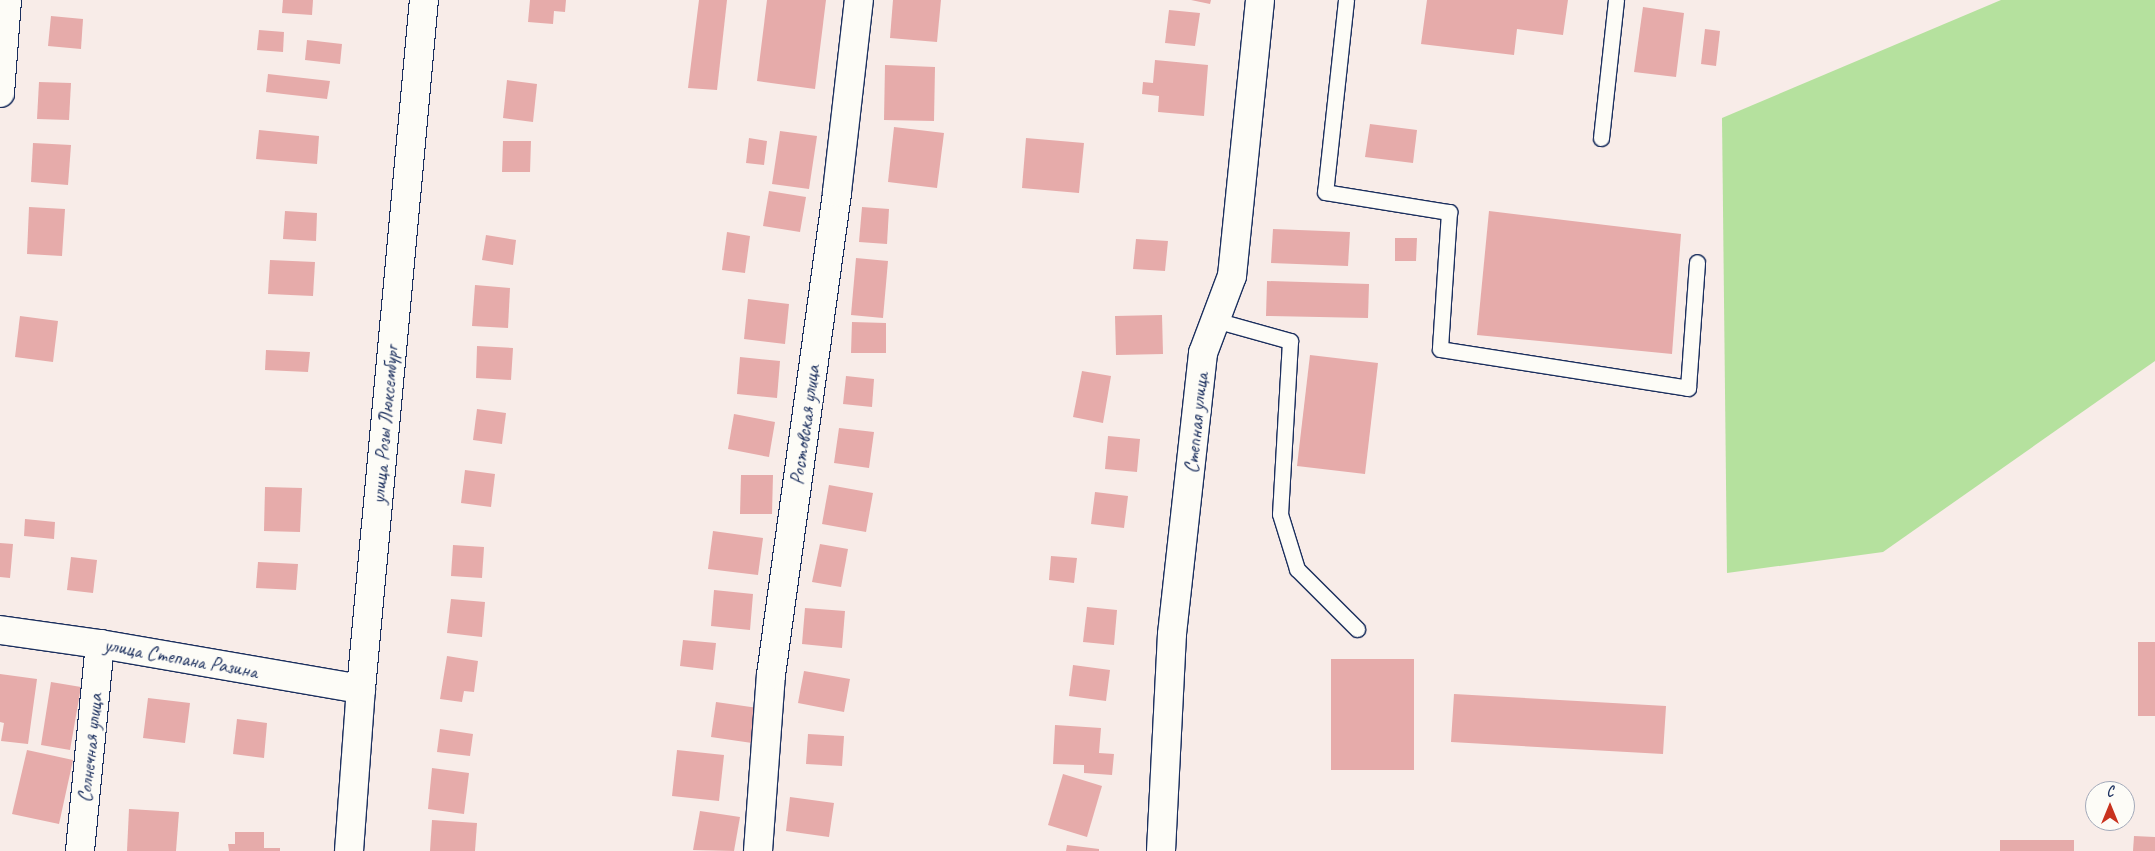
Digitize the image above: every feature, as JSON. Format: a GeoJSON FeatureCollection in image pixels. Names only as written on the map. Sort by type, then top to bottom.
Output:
{"type":"FeatureCollection","features":[{"type":"Feature","properties":{"kind":"street"},"geometry":{"type":"LineString","coordinates":[[0,93],[7,0]]}},
{"type":"Feature","properties":{"kind":"street","name":"улица Розы Люксембург"},"geometry":{"type":"LineString","coordinates":[[349,851],[361,689],[424,0]]}},
{"type":"Feature","properties":{"kind":"street","name":"Ростовская улица"},"geometry":{"type":"LineString","coordinates":[[758,851],[771,675],[836,202],[860,0]]}},
{"type":"Feature","properties":{"kind":"street","name":"Степная улица"},"geometry":{"type":"LineString","coordinates":[[1161,851],[1172,634],[1203,353],[1232,276],[1260,0]]}},
{"type":"Feature","properties":{"kind":"street","name":"улица Степана Разина"},"geometry":{"type":"LineString","coordinates":[[0,630],[100,644],[361,689]]}},
{"type":"Feature","properties":{"kind":"street","name":"Солнечная улица"},"geometry":{"type":"LineString","coordinates":[[80,851],[100,644]]}},
{"type":"Feature","properties":{"kind":"lane"},"geometry":{"type":"LineString","coordinates":[[1346,0],[1325,192],[1449,212],[1440,348],[1688,388],[1697,262]]}},
{"type":"Feature","properties":{"kind":"lane"},"geometry":{"type":"LineString","coordinates":[[1601,138],[1616,0]]}},
{"type":"Feature","properties":{"kind":"lane"},"geometry":{"type":"LineString","coordinates":[[1215,320],[1290,341],[1280,514],[1297,569],[1357,629]]}},
{"type":"Feature","properties":{"kind":"green space"},"geometry":{"type":"Polygon","coordinates":[[[2001,0],[2155,0],[2155,361],[1883,552],[1727,573],[1722,118],[2001,0]]]}},
{"type":"Feature","properties":{"kind":"building"},"geometry":{"type":"Polygon","coordinates":[[[283,0],[313,0],[312,15],[282,13],[283,0]]]}},
{"type":"Feature","properties":{"kind":"building"},"geometry":{"type":"Polygon","coordinates":[[[530,0],[566,0],[565,12],[554,11],[553,24],[528,22],[530,0]]]}},
{"type":"Feature","properties":{"kind":"building"},"geometry":{"type":"Polygon","coordinates":[[[699,0],[727,0],[717,90],[688,88],[699,0]]]}},
{"type":"Feature","properties":{"kind":"building"},"geometry":{"type":"Polygon","coordinates":[[[767,0],[826,0],[815,89],[757,81],[767,0]]]}},
{"type":"Feature","properties":{"kind":"building"},"geometry":{"type":"Polygon","coordinates":[[[893,0],[941,0],[937,42],[890,38],[893,0]]]}},
{"type":"Feature","properties":{"kind":"building"},"geometry":{"type":"Polygon","coordinates":[[[1191,0],[1211,0],[1210,4],[1191,0]]]}},
{"type":"Feature","properties":{"kind":"building"},"geometry":{"type":"Polygon","coordinates":[[[1427,0],[1568,0],[1563,35],[1517,29],[1514,55],[1421,44],[1427,0]]]}},
{"type":"Feature","properties":{"kind":"building"},"geometry":{"type":"Polygon","coordinates":[[[1643,7],[1684,13],[1676,77],[1634,72],[1643,7]]]}},
{"type":"Feature","properties":{"kind":"building"},"geometry":{"type":"Polygon","coordinates":[[[1169,10],[1200,13],[1195,46],[1165,43],[1169,10]]]}},
{"type":"Feature","properties":{"kind":"building"},"geometry":{"type":"Polygon","coordinates":[[[51,16],[83,19],[81,49],[48,46],[51,16]]]}},
{"type":"Feature","properties":{"kind":"building"},"geometry":{"type":"Polygon","coordinates":[[[1705,29],[1720,31],[1716,66],[1701,64],[1705,29]]]}},
{"type":"Feature","properties":{"kind":"building"},"geometry":{"type":"Polygon","coordinates":[[[259,30],[284,32],[283,52],[257,50],[259,30]]]}},
{"type":"Feature","properties":{"kind":"building"},"geometry":{"type":"Polygon","coordinates":[[[307,40],[342,44],[340,64],[305,60],[307,40]]]}},
{"type":"Feature","properties":{"kind":"building"},"geometry":{"type":"Polygon","coordinates":[[[1155,60],[1208,65],[1204,116],[1158,112],[1159,96],[1142,94],[1143,82],[1153,83],[1155,60]]]}},
{"type":"Feature","properties":{"kind":"building"},"geometry":{"type":"Polygon","coordinates":[[[885,65],[935,67],[934,121],[884,120],[885,65]]]}},
{"type":"Feature","properties":{"kind":"building"},"geometry":{"type":"Polygon","coordinates":[[[268,74],[330,81],[327,99],[266,92],[268,74]]]}},
{"type":"Feature","properties":{"kind":"building"},"geometry":{"type":"Polygon","coordinates":[[[507,80],[537,84],[533,122],[503,118],[507,80]]]}},
{"type":"Feature","properties":{"kind":"building"},"geometry":{"type":"Polygon","coordinates":[[[39,82],[71,83],[69,120],[37,119],[39,82]]]}},
{"type":"Feature","properties":{"kind":"building"},"geometry":{"type":"Polygon","coordinates":[[[1370,124],[1417,130],[1413,163],[1365,157],[1370,124]]]}},
{"type":"Feature","properties":{"kind":"building"},"geometry":{"type":"Polygon","coordinates":[[[894,127],[944,133],[937,188],[888,182],[894,127]]]}},
{"type":"Feature","properties":{"kind":"building"},"geometry":{"type":"Polygon","coordinates":[[[259,130],[319,136],[317,164],[256,159],[259,130]]]}},
{"type":"Feature","properties":{"kind":"building"},"geometry":{"type":"Polygon","coordinates":[[[780,131],[817,136],[809,189],[772,184],[780,131]]]}},
{"type":"Feature","properties":{"kind":"building"},"geometry":{"type":"Polygon","coordinates":[[[749,138],[767,141],[764,165],[746,163],[749,138]]]}},
{"type":"Feature","properties":{"kind":"building"},"geometry":{"type":"Polygon","coordinates":[[[1026,138],[1084,143],[1079,193],[1022,188],[1026,138]]]}},
{"type":"Feature","properties":{"kind":"building"},"geometry":{"type":"Polygon","coordinates":[[[503,141],[531,141],[530,172],[502,172],[503,141]]]}},
{"type":"Feature","properties":{"kind":"building"},"geometry":{"type":"Polygon","coordinates":[[[33,143],[71,145],[68,185],[31,182],[33,143]]]}},
{"type":"Feature","properties":{"kind":"building"},"geometry":{"type":"Polygon","coordinates":[[[769,191],[806,197],[800,232],[763,226],[769,191]]]}},
{"type":"Feature","properties":{"kind":"building"},"geometry":{"type":"Polygon","coordinates":[[[29,207],[65,209],[62,256],[27,254],[29,207]]]}},
{"type":"Feature","properties":{"kind":"building"},"geometry":{"type":"Polygon","coordinates":[[[862,207],[889,209],[887,244],[859,242],[862,207]]]}},
{"type":"Feature","properties":{"kind":"building"},"geometry":{"type":"Polygon","coordinates":[[[285,211],[317,213],[316,241],[283,239],[285,211]]]}},
{"type":"Feature","properties":{"kind":"building"},"geometry":{"type":"Polygon","coordinates":[[[1489,211],[1681,234],[1672,354],[1477,335],[1489,211]]]}},
{"type":"Feature","properties":{"kind":"building"},"geometry":{"type":"Polygon","coordinates":[[[1273,229],[1350,232],[1348,266],[1271,263],[1273,229]]]}},
{"type":"Feature","properties":{"kind":"building"},"geometry":{"type":"Polygon","coordinates":[[[727,232],[750,236],[745,273],[722,270],[727,232]]]}},
{"type":"Feature","properties":{"kind":"building"},"geometry":{"type":"Polygon","coordinates":[[[486,235],[516,240],[513,265],[482,260],[486,235]]]}},
{"type":"Feature","properties":{"kind":"building"},"geometry":{"type":"Polygon","coordinates":[[[1395,238],[1417,238],[1416,261],[1395,261],[1395,238]]]}},
{"type":"Feature","properties":{"kind":"building"},"geometry":{"type":"Polygon","coordinates":[[[1136,239],[1168,241],[1165,271],[1133,269],[1136,239]]]}},
{"type":"Feature","properties":{"kind":"building"},"geometry":{"type":"Polygon","coordinates":[[[856,258],[888,261],[883,318],[851,315],[856,258]]]}},
{"type":"Feature","properties":{"kind":"building"},"geometry":{"type":"Polygon","coordinates":[[[270,260],[315,262],[313,296],[268,294],[270,260]]]}},
{"type":"Feature","properties":{"kind":"building"},"geometry":{"type":"Polygon","coordinates":[[[1267,281],[1369,284],[1368,318],[1266,316],[1267,281]]]}},
{"type":"Feature","properties":{"kind":"building"},"geometry":{"type":"Polygon","coordinates":[[[475,285],[510,288],[508,328],[472,326],[475,285]]]}},
{"type":"Feature","properties":{"kind":"building"},"geometry":{"type":"Polygon","coordinates":[[[748,299],[789,304],[785,344],[744,339],[748,299]]]}},
{"type":"Feature","properties":{"kind":"building"},"geometry":{"type":"Polygon","coordinates":[[[1162,315],[1163,354],[1116,355],[1115,316],[1162,315]]]}},
{"type":"Feature","properties":{"kind":"building"},"geometry":{"type":"Polygon","coordinates":[[[20,316],[58,321],[53,362],[15,357],[20,316]]]}},
{"type":"Feature","properties":{"kind":"building"},"geometry":{"type":"Polygon","coordinates":[[[852,322],[886,323],[886,353],[851,353],[852,322]]]}},
{"type":"Feature","properties":{"kind":"building"},"geometry":{"type":"Polygon","coordinates":[[[477,346],[513,348],[511,380],[476,378],[477,346]]]}},
{"type":"Feature","properties":{"kind":"building"},"geometry":{"type":"Polygon","coordinates":[[[266,350],[310,352],[308,372],[265,370],[266,350]]]}},
{"type":"Feature","properties":{"kind":"building"},"geometry":{"type":"Polygon","coordinates":[[[1310,355],[1378,363],[1365,474],[1297,466],[1310,355]]]}},
{"type":"Feature","properties":{"kind":"building"},"geometry":{"type":"Polygon","coordinates":[[[740,357],[780,361],[777,398],[737,394],[740,357]]]}},
{"type":"Feature","properties":{"kind":"building"},"geometry":{"type":"Polygon","coordinates":[[[1082,371],[1111,376],[1103,423],[1073,417],[1082,371]]]}},
{"type":"Feature","properties":{"kind":"building"},"geometry":{"type":"Polygon","coordinates":[[[846,376],[874,379],[872,407],[843,404],[846,376]]]}},
{"type":"Feature","properties":{"kind":"building"},"geometry":{"type":"Polygon","coordinates":[[[477,409],[506,413],[502,444],[473,440],[477,409]]]}},
{"type":"Feature","properties":{"kind":"building"},"geometry":{"type":"Polygon","coordinates":[[[734,414],[775,422],[769,457],[728,449],[734,414]]]}},
{"type":"Feature","properties":{"kind":"building"},"geometry":{"type":"Polygon","coordinates":[[[839,428],[874,432],[869,468],[834,463],[839,428]]]}},
{"type":"Feature","properties":{"kind":"building"},"geometry":{"type":"Polygon","coordinates":[[[1108,436],[1140,439],[1137,472],[1105,469],[1108,436]]]}},
{"type":"Feature","properties":{"kind":"building"},"geometry":{"type":"Polygon","coordinates":[[[465,470],[495,474],[491,507],[461,503],[465,470]]]}},
{"type":"Feature","properties":{"kind":"building"},"geometry":{"type":"Polygon","coordinates":[[[741,475],[773,475],[772,514],[740,514],[741,475]]]}},
{"type":"Feature","properties":{"kind":"building"},"geometry":{"type":"Polygon","coordinates":[[[829,485],[873,493],[866,532],[822,524],[829,485]]]}},
{"type":"Feature","properties":{"kind":"building"},"geometry":{"type":"Polygon","coordinates":[[[265,487],[302,488],[300,532],[264,531],[265,487]]]}},
{"type":"Feature","properties":{"kind":"building"},"geometry":{"type":"Polygon","coordinates":[[[1095,492],[1128,496],[1124,528],[1091,524],[1095,492]]]}},
{"type":"Feature","properties":{"kind":"building"},"geometry":{"type":"Polygon","coordinates":[[[25,519],[55,522],[54,539],[24,536],[25,519]]]}},
{"type":"Feature","properties":{"kind":"building"},"geometry":{"type":"Polygon","coordinates":[[[713,531],[763,538],[758,575],[708,569],[713,531]]]}},
{"type":"Feature","properties":{"kind":"building"},"geometry":{"type":"Polygon","coordinates":[[[0,543],[13,544],[10,578],[0,577],[0,543]]]}},
{"type":"Feature","properties":{"kind":"building"},"geometry":{"type":"Polygon","coordinates":[[[820,544],[848,549],[841,587],[812,582],[820,544]]]}},
{"type":"Feature","properties":{"kind":"building"},"geometry":{"type":"Polygon","coordinates":[[[453,545],[484,547],[482,578],[451,576],[453,545]]]}},
{"type":"Feature","properties":{"kind":"building"},"geometry":{"type":"Polygon","coordinates":[[[1051,556],[1077,558],[1074,583],[1049,580],[1051,556]]]}},
{"type":"Feature","properties":{"kind":"building"},"geometry":{"type":"Polygon","coordinates":[[[71,557],[97,560],[93,593],[67,590],[71,557]]]}},
{"type":"Feature","properties":{"kind":"building"},"geometry":{"type":"Polygon","coordinates":[[[258,562],[298,564],[296,590],[256,588],[258,562]]]}},
{"type":"Feature","properties":{"kind":"building"},"geometry":{"type":"Polygon","coordinates":[[[714,590],[753,594],[750,630],[711,626],[714,590]]]}},
{"type":"Feature","properties":{"kind":"building"},"geometry":{"type":"Polygon","coordinates":[[[451,599],[485,602],[482,637],[447,633],[451,599]]]}},
{"type":"Feature","properties":{"kind":"building"},"geometry":{"type":"Polygon","coordinates":[[[1087,607],[1117,610],[1114,645],[1083,642],[1087,607]]]}},
{"type":"Feature","properties":{"kind":"building"},"geometry":{"type":"Polygon","coordinates":[[[805,608],[845,611],[842,648],[802,644],[805,608]]]}},
{"type":"Feature","properties":{"kind":"building"},"geometry":{"type":"Polygon","coordinates":[[[683,640],[716,643],[713,670],[680,666],[683,640]]]}},
{"type":"Feature","properties":{"kind":"building"},"geometry":{"type":"Polygon","coordinates":[[[2138,642],[2155,642],[2155,716],[2138,716],[2138,642]]]}},
{"type":"Feature","properties":{"kind":"building"},"geometry":{"type":"Polygon","coordinates":[[[447,656],[478,661],[474,692],[464,691],[462,702],[440,699],[447,656]]]}},
{"type":"Feature","properties":{"kind":"building"},"geometry":{"type":"Polygon","coordinates":[[[1331,659],[1414,659],[1414,770],[1331,770],[1331,659]]]}},
{"type":"Feature","properties":{"kind":"building"},"geometry":{"type":"Polygon","coordinates":[[[1073,665],[1110,670],[1106,701],[1069,696],[1073,665]]]}},
{"type":"Feature","properties":{"kind":"building"},"geometry":{"type":"Polygon","coordinates":[[[804,671],[850,679],[844,712],[798,703],[804,671]]]}},
{"type":"Feature","properties":{"kind":"building"},"geometry":{"type":"Polygon","coordinates":[[[0,674],[37,679],[28,744],[1,741],[4,723],[0,722],[0,674]]]}},
{"type":"Feature","properties":{"kind":"building"},"geometry":{"type":"Polygon","coordinates":[[[51,682],[81,687],[70,750],[41,745],[51,682]]]}},
{"type":"Feature","properties":{"kind":"building"},"geometry":{"type":"Polygon","coordinates":[[[1454,694],[1666,706],[1663,754],[1451,742],[1454,694]]]}},
{"type":"Feature","properties":{"kind":"building"},"geometry":{"type":"Polygon","coordinates":[[[148,698],[190,703],[185,743],[143,738],[148,698]]]}},
{"type":"Feature","properties":{"kind":"building"},"geometry":{"type":"Polygon","coordinates":[[[716,702],[758,708],[752,743],[711,737],[716,702]]]}},
{"type":"Feature","properties":{"kind":"building"},"geometry":{"type":"Polygon","coordinates":[[[237,719],[267,723],[264,758],[233,754],[237,719]]]}},
{"type":"Feature","properties":{"kind":"building"},"geometry":{"type":"Polygon","coordinates":[[[1055,725],[1101,728],[1099,753],[1114,754],[1112,775],[1084,773],[1084,765],[1053,764],[1055,725]]]}},
{"type":"Feature","properties":{"kind":"building"},"geometry":{"type":"Polygon","coordinates":[[[440,729],[473,734],[470,756],[437,752],[440,729]]]}},
{"type":"Feature","properties":{"kind":"building"},"geometry":{"type":"Polygon","coordinates":[[[808,734],[844,736],[842,766],[806,764],[808,734]]]}},
{"type":"Feature","properties":{"kind":"building"},"geometry":{"type":"Polygon","coordinates":[[[27,750],[73,760],[59,824],[12,814],[27,750]]]}},
{"type":"Feature","properties":{"kind":"building"},"geometry":{"type":"Polygon","coordinates":[[[677,750],[724,755],[719,801],[672,796],[677,750]]]}},
{"type":"Feature","properties":{"kind":"building"},"geometry":{"type":"Polygon","coordinates":[[[432,768],[469,773],[464,814],[428,809],[432,768]]]}},
{"type":"Feature","properties":{"kind":"building"},"geometry":{"type":"Polygon","coordinates":[[[1063,774],[1102,786],[1087,837],[1048,825],[1063,774]]]}},
{"type":"Feature","properties":{"kind":"building"},"geometry":{"type":"Polygon","coordinates":[[[790,797],[834,803],[829,837],[786,831],[790,797]]]}},
{"type":"Feature","properties":{"kind":"building"},"geometry":{"type":"Polygon","coordinates":[[[129,809],[179,812],[176,851],[127,851],[129,809]]]}},
{"type":"Feature","properties":{"kind":"building"},"geometry":{"type":"Polygon","coordinates":[[[700,811],[740,817],[734,851],[693,850],[700,811]]]}},
{"type":"Feature","properties":{"kind":"building"},"geometry":{"type":"Polygon","coordinates":[[[432,820],[477,823],[475,851],[430,851],[432,820]]]}},
{"type":"Feature","properties":{"kind":"building"},"geometry":{"type":"Polygon","coordinates":[[[235,832],[264,832],[264,848],[280,848],[280,851],[229,851],[228,844],[235,844],[235,832]]]}},
{"type":"Feature","properties":{"kind":"building"},"geometry":{"type":"Polygon","coordinates":[[[2134,836],[2155,837],[2155,851],[2133,851],[2134,836]]]}},
{"type":"Feature","properties":{"kind":"building"},"geometry":{"type":"Polygon","coordinates":[[[2000,840],[2074,840],[2074,851],[2000,851],[2000,840]]]}},
{"type":"Feature","properties":{"kind":"building"},"geometry":{"type":"Polygon","coordinates":[[[1067,845],[1099,849],[1099,851],[1066,851],[1067,845]]]}}]}
